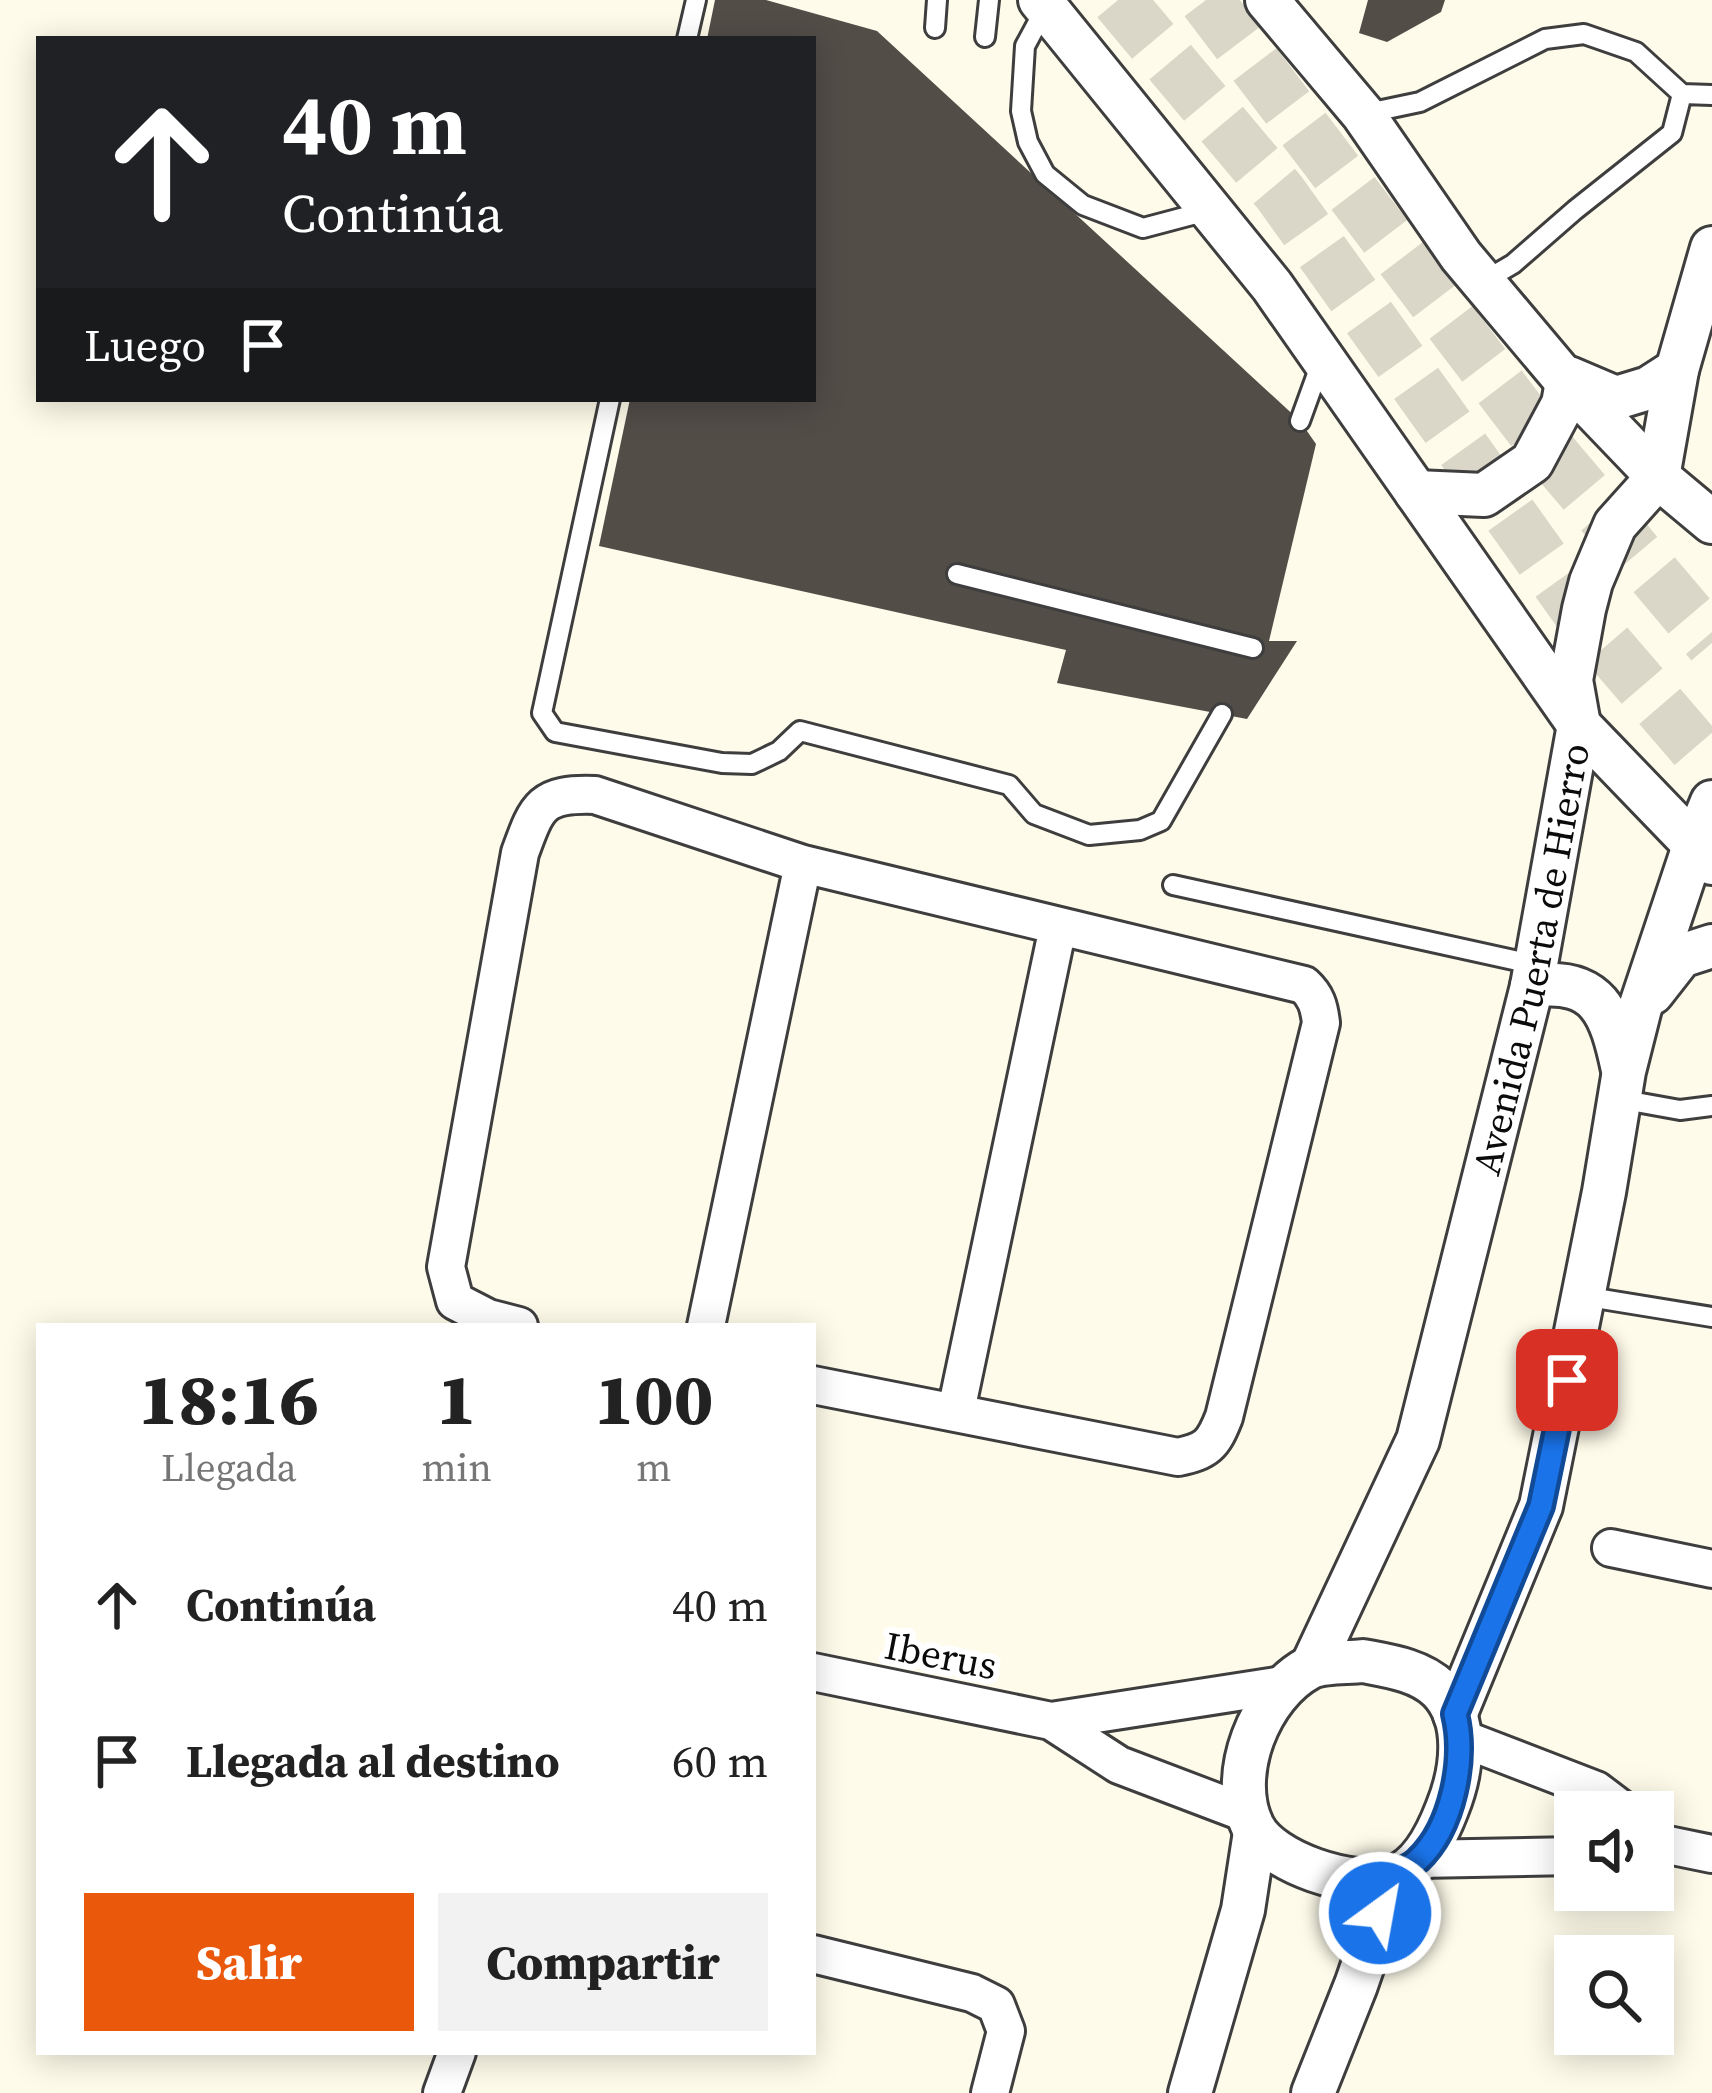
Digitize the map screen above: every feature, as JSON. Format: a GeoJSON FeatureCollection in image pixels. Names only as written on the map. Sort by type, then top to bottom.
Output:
{"type":"FeatureCollection","features":[{"type":"Feature","properties":{"kind":"street"},"geometry":{"type":"LineString","coordinates":[[1268,0],[1363,114],[1461,256],[1658,477],[1712,522]]}},
{"type":"Feature","properties":{"kind":"street"},"geometry":{"type":"LineString","coordinates":[[1043,3],[1272,286],[1579,725],[1703,853]]}},
{"type":"Feature","properties":{"kind":"street"},"geometry":{"type":"LineString","coordinates":[[1658,477],[1677,370],[1712,248]]}},
{"type":"Feature","properties":{"kind":"street"},"geometry":{"type":"LineString","coordinates":[[1565,378],[1616,398],[1649,388],[1677,370]]}},
{"type":"Feature","properties":{"kind":"street"},"geometry":{"type":"LineString","coordinates":[[1416,491],[1484,495],[1532,462],[1563,404],[1565,378]]}},
{"type":"Feature","properties":{"kind":"street","name":"Avenida Puerta de Hierro"},"geometry":{"type":"LineString","coordinates":[[1300,1675],[1418,1440],[1534,976],[1579,725],[1571,680],[1592,582],[1615,525],[1658,477]]}},
{"type":"Feature","properties":{"kind":"street"},"geometry":{"type":"LineString","coordinates":[[507,1323],[455,1301],[446,1268],[520,853],[535,814],[551,800],[595,795],[803,864],[1304,985],[1312,992],[1321,1023],[1215,1440],[1199,1452],[1178,1456],[816,1386]]}},
{"type":"Feature","properties":{"kind":"street"},"geometry":{"type":"LineString","coordinates":[[1313,2093],[1406,1868],[1438,1831],[1450,1802],[1458,1770],[1458,1726],[1541,1506],[1640,1008],[1703,853],[1712,802]]}},
{"type":"Feature","properties":{"kind":"street"},"geometry":{"type":"LineString","coordinates":[[707,1323],[803,864]]}},
{"type":"Feature","properties":{"kind":"street"},"geometry":{"type":"LineString","coordinates":[[956,1411],[1058,927]]}},
{"type":"Feature","properties":{"kind":"street"},"geometry":{"type":"LineString","coordinates":[[1640,1008],[1682,956],[1712,946]]}},
{"type":"Feature","properties":{"kind":"street"},"geometry":{"type":"LineString","coordinates":[[1534,976],[1593,996],[1600,1003],[1615,1031],[1622,1085]]}},
{"type":"Feature","properties":{"kind":"street"},"geometry":{"type":"LineString","coordinates":[[1611,1548],[1712,1569]]}},
{"type":"Feature","properties":{"kind":"street"},"geometry":{"type":"LineString","coordinates":[[1190,2093],[1243,1910],[1251,1823],[1245,1768],[1250,1740],[1262,1715],[1300,1675],[1363,1661],[1403,1668],[1438,1688],[1458,1726],[1597,1791]]}},
{"type":"Feature","properties":{"kind":"street","name":"Iberus"},"geometry":{"type":"LineString","coordinates":[[816,1673],[1052,1721],[1300,1675]]}},
{"type":"Feature","properties":{"kind":"street","name":"Iberus"},"geometry":{"type":"LineString","coordinates":[[1052,1721],[1118,1765],[1251,1823]]}},
{"type":"Feature","properties":{"kind":"street"},"geometry":{"type":"LineString","coordinates":[[1251,1823],[1278,1852],[1344,1880],[1406,1868],[1554,1857]]}},
{"type":"Feature","properties":{"kind":"street"},"geometry":{"type":"LineString","coordinates":[[1674,1846],[1712,1854]]}},
{"type":"Feature","properties":{"kind":"street"},"geometry":{"type":"LineString","coordinates":[[816,1955],[972,1993],[996,2005],[1006,2031],[990,2093]]}},
{"type":"Feature","properties":{"kind":"street"},"geometry":{"type":"LineString","coordinates":[[442,2093],[456,2055]]}},
{"type":"Feature","properties":{"kind":"lane"},"geometry":{"type":"LineString","coordinates":[[687,36],[696,0]]}},
{"type":"Feature","properties":{"kind":"lane"},"geometry":{"type":"LineString","coordinates":[[935,28],[937,0]]}},
{"type":"Feature","properties":{"kind":"lane"},"geometry":{"type":"LineString","coordinates":[[985,37],[989,0]]}},
{"type":"Feature","properties":{"kind":"lane"},"geometry":{"type":"LineString","coordinates":[[1043,3],[1025,46],[1021,111],[1028,142],[1045,174],[1083,205],[1143,228],[1212,210]]}},
{"type":"Feature","properties":{"kind":"lane"},"geometry":{"type":"LineString","coordinates":[[1363,114],[1420,102],[1545,39],[1584,34],[1636,52],[1682,94],[1712,95]]}},
{"type":"Feature","properties":{"kind":"lane"},"geometry":{"type":"LineString","coordinates":[[1484,281],[1513,264],[1672,133],[1682,94]]}},
{"type":"Feature","properties":{"kind":"lane"},"geometry":{"type":"LineString","coordinates":[[1300,422],[1322,358]]}},
{"type":"Feature","properties":{"kind":"lane"},"geometry":{"type":"LineString","coordinates":[[609,402],[542,713],[555,732],[722,763],[752,764],[779,752],[800,731],[1009,785],[1034,814],[1089,835],[1140,830],[1161,820],[1222,714]]}},
{"type":"Feature","properties":{"kind":"lane"},"geometry":{"type":"LineString","coordinates":[[957,574],[1253,648]]}},
{"type":"Feature","properties":{"kind":"lane"},"geometry":{"type":"LineString","coordinates":[[1173,885],[1534,976]]}},
{"type":"Feature","properties":{"kind":"lane"},"geometry":{"type":"LineString","coordinates":[[1622,1085],[1680,1110],[1712,1106]]}},
{"type":"Feature","properties":{"kind":"lane"},"geometry":{"type":"LineString","coordinates":[[1583,1297],[1712,1317]]}},
{"type":"Feature","properties":{"kind":"building"},"geometry":{"type":"Polygon","coordinates":[[[715,0],[766,0],[877,31],[1300,421],[1316,444],[1269,641],[1297,641],[1247,719],[1057,683],[1066,650],[599,546],[629,402],[816,402],[816,36],[708,36],[715,0]]]}},
{"type":"Feature","properties":{"kind":"building"},"geometry":{"type":"Polygon","coordinates":[[[1368,0],[1445,0],[1441,12],[1387,42],[1359,33],[1368,0]]]}},
{"type":"Feature","properties":{"kind":"tunnel"},"geometry":{"type":"LineString","coordinates":[[1118,0],[1280,193],[1586,621],[1712,767]]}},
{"type":"Feature","properties":{"kind":"tunnel"},"geometry":{"type":"LineString","coordinates":[[1206,0],[1545,446],[1712,643]]}},
{"type":"Feature","properties":{"kind":"route"},"geometry":{"type":"LineString","coordinates":[[1380,1913],[1393,1878],[1419,1859],[1450,1802],[1461,1738],[1455,1714],[1541,1506],[1567,1380]]}}]}
